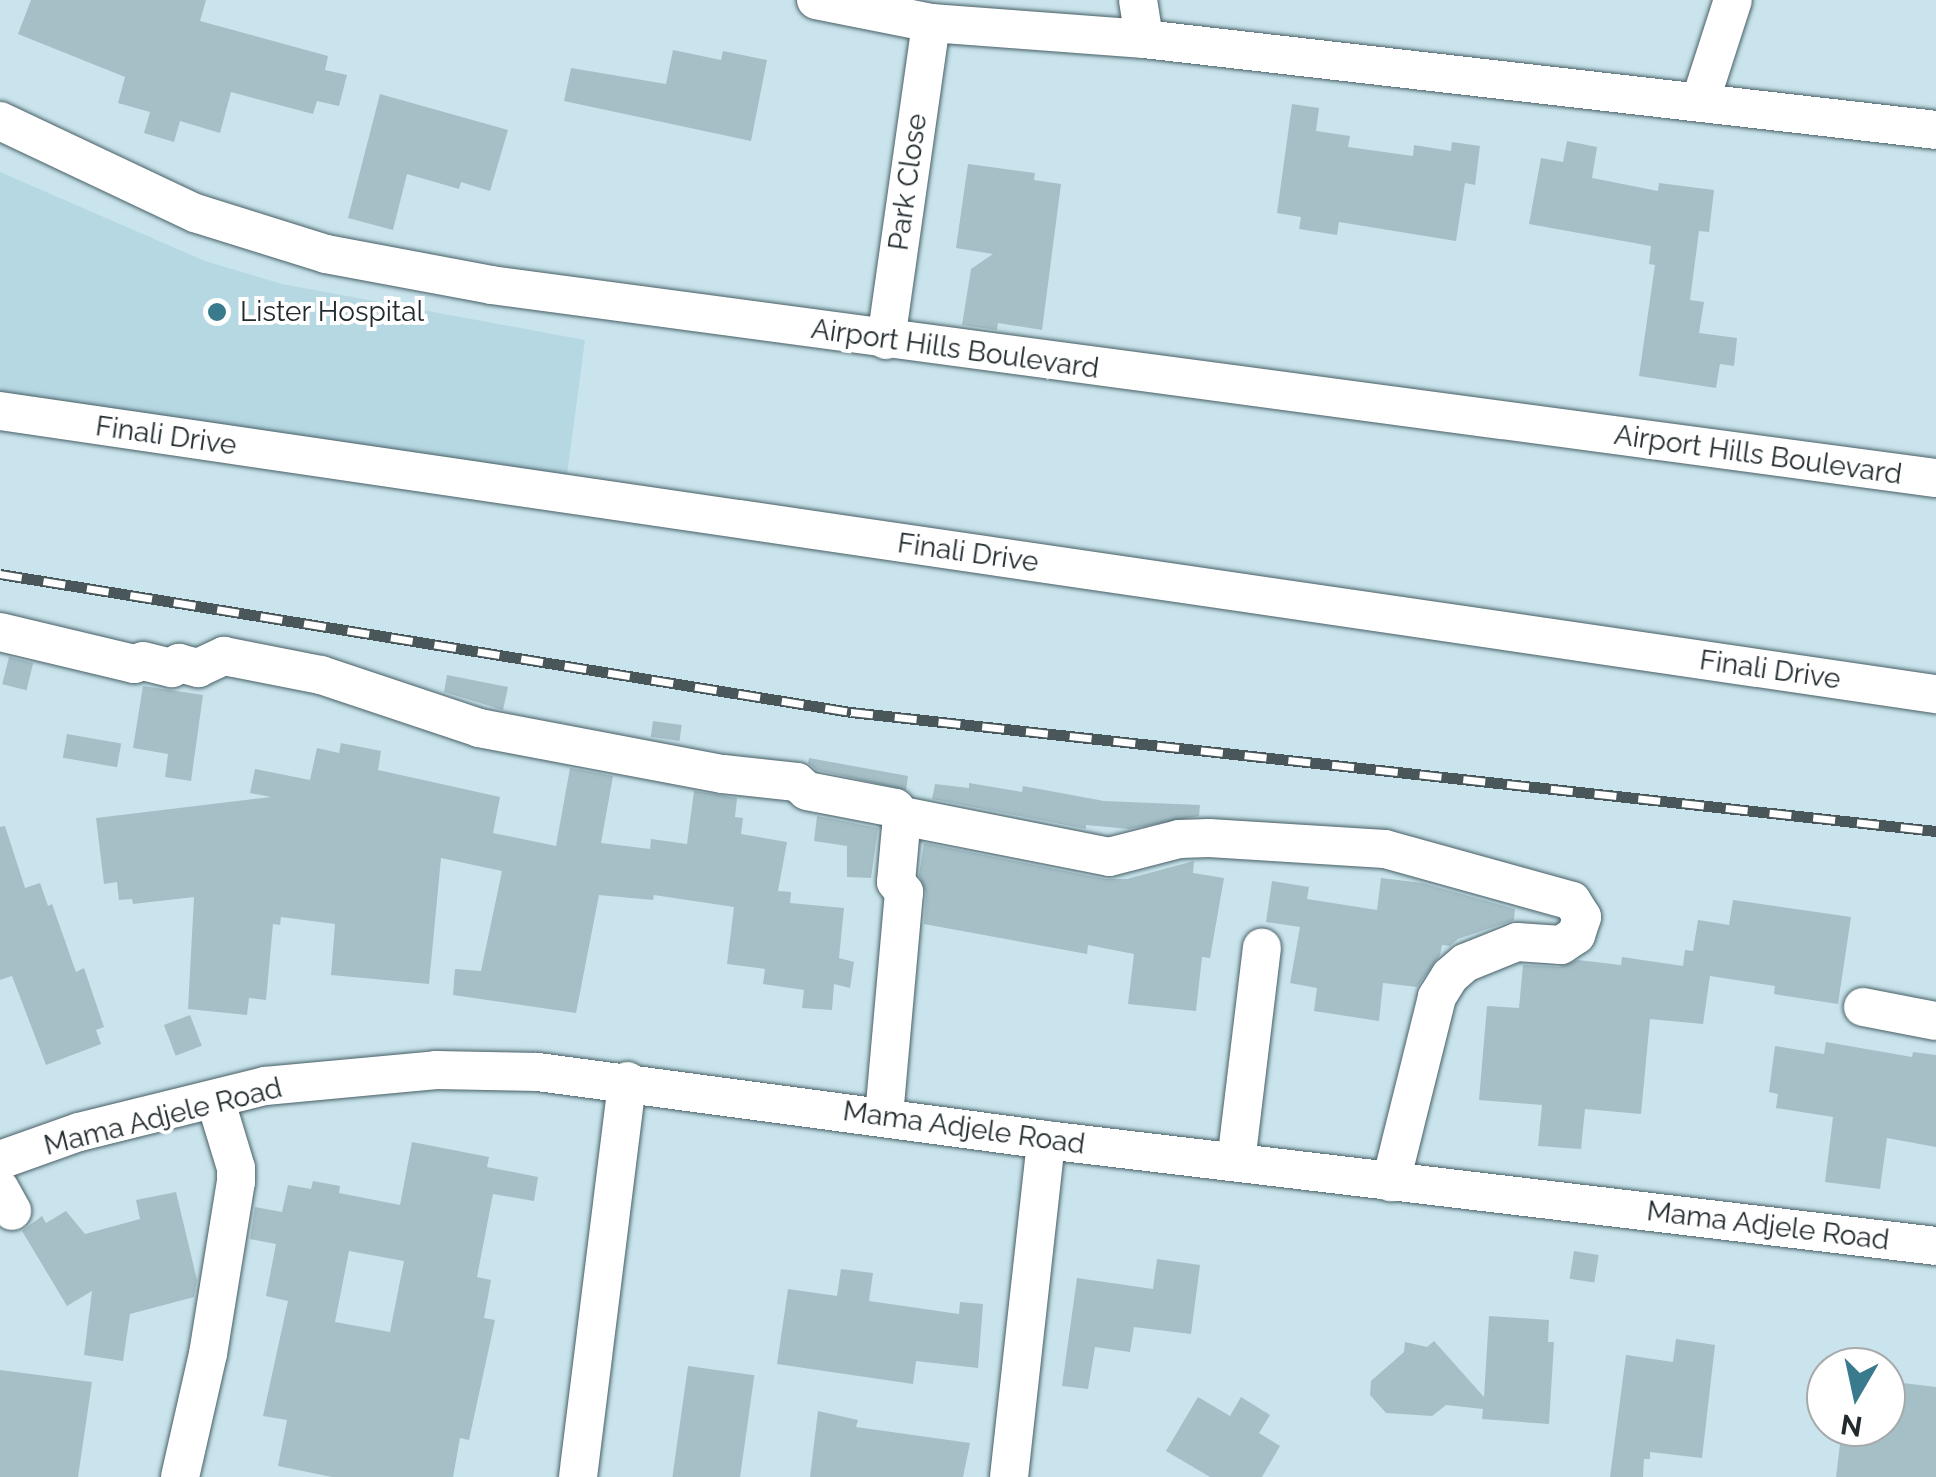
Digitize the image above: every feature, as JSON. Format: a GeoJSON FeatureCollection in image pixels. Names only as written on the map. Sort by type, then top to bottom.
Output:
{"type":"FeatureCollection","features":[{"type":"Feature","properties":{"kind":"street"},"geometry":{"type":"LineString","coordinates":[[816,0],[931,23],[1144,40],[1936,130]]}},
{"type":"Feature","properties":{"kind":"street"},"geometry":{"type":"LineString","coordinates":[[1138,0],[1144,40]]}},
{"type":"Feature","properties":{"kind":"street"},"geometry":{"type":"LineString","coordinates":[[1700,102],[1732,0]]}},
{"type":"Feature","properties":{"kind":"street","name":"Park Close"},"geometry":{"type":"LineString","coordinates":[[886,340],[931,23]]}},
{"type":"Feature","properties":{"kind":"street","name":"Airport Hills Boulevard"},"geometry":{"type":"LineString","coordinates":[[0,121],[195,212],[326,254],[491,285],[1936,478]]}},
{"type":"Feature","properties":{"kind":"street","name":"Finali Drive"},"geometry":{"type":"LineString","coordinates":[[0,411],[1936,694]]}},
{"type":"Feature","properties":{"kind":"street"},"geometry":{"type":"LineString","coordinates":[[0,632],[134,664],[143,661],[172,668],[179,663],[198,668],[224,656],[302,672],[479,728],[723,774],[796,782],[807,790],[895,808],[902,816],[1109,857],[1179,838],[1385,848],[1572,901],[1582,918],[1576,935],[1561,945],[1517,942],[1465,963],[1450,976],[1438,997],[1391,1182]]}},
{"type":"Feature","properties":{"kind":"street"},"geometry":{"type":"LineString","coordinates":[[884,1118],[904,892],[896,882],[895,860],[902,816]]}},
{"type":"Feature","properties":{"kind":"street"},"geometry":{"type":"LineString","coordinates":[[1236,1162],[1262,948]]}},
{"type":"Feature","properties":{"kind":"street"},"geometry":{"type":"LineString","coordinates":[[1863,1007],[1936,1021]]}},
{"type":"Feature","properties":{"kind":"street","name":"Mama Adjele Road"},"geometry":{"type":"LineString","coordinates":[[0,1160],[79,1132],[265,1086],[436,1070],[627,1081],[1046,1140],[1936,1246]]}},
{"type":"Feature","properties":{"kind":"street"},"geometry":{"type":"LineString","coordinates":[[578,1477],[627,1081]]}},
{"type":"Feature","properties":{"kind":"street"},"geometry":{"type":"LineString","coordinates":[[180,1477],[208,1354],[236,1182],[236,1168],[214,1099]]}},
{"type":"Feature","properties":{"kind":"street"},"geometry":{"type":"LineString","coordinates":[[1009,1477],[1046,1140]]}},
{"type":"Feature","properties":{"kind":"shaded area","name":"Lister Hospital"},"geometry":{"type":"Polygon","coordinates":[[[0,172],[205,261],[282,284],[585,340],[565,489],[0,402],[0,172]]]}},
{"type":"Feature","properties":{"kind":"building"},"geometry":{"type":"Polygon","coordinates":[[[31,0],[206,0],[200,21],[328,56],[325,70],[347,75],[339,106],[317,101],[313,114],[231,92],[220,133],[180,121],[174,142],[144,133],[150,112],[118,103],[125,77],[18,34],[31,0]]]}},
{"type":"Feature","properties":{"kind":"building"},"geometry":{"type":"Polygon","coordinates":[[[673,50],[721,60],[723,51],[767,60],[751,141],[564,101],[571,68],[666,84],[673,50]]]}},
{"type":"Feature","properties":{"kind":"building"},"geometry":{"type":"Polygon","coordinates":[[[380,94],[508,130],[490,191],[461,182],[459,189],[407,174],[393,230],[348,218],[380,94]]]}},
{"type":"Feature","properties":{"kind":"building"},"geometry":{"type":"Polygon","coordinates":[[[1292,104],[1319,108],[1316,131],[1350,136],[1348,147],[1413,156],[1414,145],[1451,151],[1452,142],[1480,146],[1475,185],[1465,183],[1456,241],[1339,222],[1337,235],[1299,229],[1301,217],[1277,213],[1292,104]]]}},
{"type":"Feature","properties":{"kind":"building"},"geometry":{"type":"Polygon","coordinates":[[[1567,141],[1597,147],[1592,178],[1658,191],[1659,183],[1714,190],[1709,232],[1699,231],[1690,300],[1704,302],[1699,333],[1737,338],[1734,366],[1720,364],[1716,388],[1639,376],[1655,265],[1649,264],[1651,246],[1529,224],[1541,158],[1563,162],[1567,141]]]}},
{"type":"Feature","properties":{"kind":"building"},"geometry":{"type":"Polygon","coordinates":[[[968,164],[1035,173],[1034,180],[1061,184],[1042,330],[998,323],[997,330],[962,325],[971,269],[993,254],[956,248],[968,164]]]}},
{"type":"Feature","properties":{"kind":"building"},"geometry":{"type":"Polygon","coordinates":[[[9,657],[33,663],[26,690],[2,684],[9,657]]]}},
{"type":"Feature","properties":{"kind":"building"},"geometry":{"type":"Polygon","coordinates":[[[447,675],[508,687],[503,710],[444,692],[447,675]]]}},
{"type":"Feature","properties":{"kind":"building"},"geometry":{"type":"Polygon","coordinates":[[[143,686],[203,695],[191,781],[165,777],[168,754],[133,748],[143,686]]]}},
{"type":"Feature","properties":{"kind":"building"},"geometry":{"type":"Polygon","coordinates":[[[653,721],[682,725],[679,741],[651,737],[653,721]]]}},
{"type":"Feature","properties":{"kind":"building"},"geometry":{"type":"Polygon","coordinates":[[[67,734],[121,744],[117,767],[63,758],[67,734]]]}},
{"type":"Feature","properties":{"kind":"building"},"geometry":{"type":"Polygon","coordinates":[[[341,743],[381,751],[378,770],[500,797],[493,833],[556,846],[570,768],[613,776],[601,843],[650,849],[651,839],[687,844],[694,791],[737,798],[735,817],[743,818],[741,834],[787,842],[778,891],[791,892],[790,903],[844,908],[839,958],[854,962],[850,988],[834,984],[832,1010],[802,1008],[804,990],[763,984],[765,969],[727,964],[734,907],[654,895],[653,900],[599,895],[576,1013],[453,995],[455,969],[481,971],[502,871],[441,858],[429,984],[331,975],[335,924],[281,917],[280,925],[273,924],[266,1000],[249,998],[247,1015],[188,1009],[194,897],[133,904],[132,899],[119,900],[117,882],[104,884],[96,818],[271,797],[250,793],[255,769],[310,780],[317,748],[339,753],[341,743]]]}},
{"type":"Feature","properties":{"kind":"building"},"geometry":{"type":"Polygon","coordinates":[[[809,758],[908,776],[906,790],[817,770],[808,763],[809,758]]]}},
{"type":"Feature","properties":{"kind":"building"},"geometry":{"type":"Polygon","coordinates":[[[969,783],[1022,792],[1023,786],[1104,801],[1200,805],[1199,816],[1129,829],[1086,825],[1086,829],[932,799],[935,784],[969,788],[969,783]]]}},
{"type":"Feature","properties":{"kind":"building"},"geometry":{"type":"Polygon","coordinates":[[[817,816],[878,828],[871,878],[847,877],[847,846],[814,841],[817,816]]]}},
{"type":"Feature","properties":{"kind":"building"},"geometry":{"type":"Polygon","coordinates":[[[5,826],[25,888],[40,883],[48,906],[52,904],[76,972],[84,968],[104,1027],[96,1030],[101,1044],[46,1065],[12,976],[0,980],[0,827],[5,826]]]}},
{"type":"Feature","properties":{"kind":"building"},"geometry":{"type":"Polygon","coordinates":[[[924,843],[1105,879],[1127,879],[1194,861],[1193,873],[1224,878],[1210,958],[1202,957],[1196,1011],[1128,1004],[1134,954],[1088,945],[1087,954],[924,924],[926,893],[919,875],[924,843]]]}},
{"type":"Feature","properties":{"kind":"building"},"geometry":{"type":"Polygon","coordinates":[[[1381,878],[1422,883],[1515,909],[1514,920],[1458,939],[1450,946],[1442,945],[1440,955],[1417,987],[1383,983],[1379,1021],[1314,1011],[1317,988],[1290,983],[1300,927],[1266,922],[1272,881],[1309,887],[1307,899],[1377,910],[1381,878]]]}},
{"type":"Feature","properties":{"kind":"building"},"geometry":{"type":"Polygon","coordinates":[[[1733,900],[1851,917],[1838,1004],[1774,994],[1775,986],[1710,976],[1703,1024],[1650,1019],[1641,1114],[1585,1109],[1581,1149],[1538,1146],[1542,1105],[1479,1100],[1487,1006],[1519,1008],[1523,965],[1559,967],[1578,960],[1621,965],[1622,957],[1683,966],[1685,950],[1693,951],[1698,920],[1729,925],[1733,900]]]}},
{"type":"Feature","properties":{"kind":"building"},"geometry":{"type":"Polygon","coordinates":[[[190,1015],[202,1046],[176,1056],[164,1025],[190,1015]]]}},
{"type":"Feature","properties":{"kind":"building"},"geometry":{"type":"Polygon","coordinates":[[[1826,1042],[1912,1057],[1913,1052],[1936,1055],[1936,1147],[1887,1138],[1880,1189],[1825,1182],[1833,1117],[1776,1108],[1778,1094],[1769,1092],[1775,1046],[1824,1054],[1826,1042]]]}},
{"type":"Feature","properties":{"kind":"building"},"geometry":{"type":"Polygon","coordinates":[[[412,1142],[489,1157],[487,1167],[538,1177],[534,1201],[493,1194],[477,1277],[491,1280],[484,1318],[495,1320],[469,1440],[460,1438],[453,1477],[332,1477],[278,1466],[287,1420],[263,1416],[288,1301],[266,1296],[276,1244],[250,1239],[255,1207],[282,1212],[288,1185],[311,1189],[313,1181],[340,1186],[339,1193],[400,1205],[412,1142]],[[349,1251],[335,1322],[390,1332],[404,1261],[349,1251]]]}},
{"type":"Feature","properties":{"kind":"building"},"geometry":{"type":"Polygon","coordinates":[[[176,1192],[197,1280],[194,1297],[130,1314],[123,1361],[84,1355],[92,1291],[67,1306],[22,1231],[42,1216],[46,1223],[66,1211],[85,1234],[140,1219],[136,1200],[176,1192]]]}},
{"type":"Feature","properties":{"kind":"building"},"geometry":{"type":"Polygon","coordinates":[[[1574,1251],[1599,1255],[1594,1283],[1570,1279],[1574,1251]]]}},
{"type":"Feature","properties":{"kind":"building"},"geometry":{"type":"Polygon","coordinates":[[[1157,1259],[1200,1265],[1191,1334],[1134,1327],[1130,1352],[1095,1347],[1088,1389],[1062,1386],[1077,1278],[1153,1289],[1157,1259]]]}},
{"type":"Feature","properties":{"kind":"building"},"geometry":{"type":"Polygon","coordinates":[[[841,1269],[873,1273],[869,1301],[959,1314],[960,1302],[983,1304],[978,1368],[916,1361],[913,1384],[777,1364],[788,1289],[837,1296],[841,1269]]]}},
{"type":"Feature","properties":{"kind":"building"},"geometry":{"type":"Polygon","coordinates":[[[1489,1316],[1549,1320],[1548,1342],[1554,1342],[1549,1424],[1482,1419],[1483,1409],[1446,1405],[1432,1416],[1386,1413],[1370,1395],[1371,1381],[1404,1352],[1405,1342],[1427,1347],[1434,1341],[1484,1397],[1489,1316]]]}},
{"type":"Feature","properties":{"kind":"building"},"geometry":{"type":"Polygon","coordinates":[[[1676,1339],[1715,1345],[1702,1458],[1650,1452],[1650,1459],[1644,1459],[1643,1477],[1610,1477],[1626,1355],[1673,1362],[1676,1339]]]}},
{"type":"Feature","properties":{"kind":"building"},"geometry":{"type":"Polygon","coordinates":[[[688,1366],[754,1375],[740,1477],[672,1477],[688,1366]]]}},
{"type":"Feature","properties":{"kind":"building"},"geometry":{"type":"Polygon","coordinates":[[[0,1370],[92,1382],[78,1477],[0,1477],[0,1370]]]}},
{"type":"Feature","properties":{"kind":"building"},"geometry":{"type":"Polygon","coordinates":[[[1906,1383],[1936,1387],[1936,1477],[1836,1477],[1840,1447],[1906,1447],[1906,1383]]]}},
{"type":"Feature","properties":{"kind":"building"},"geometry":{"type":"Polygon","coordinates":[[[1198,1397],[1230,1416],[1241,1397],[1270,1415],[1259,1433],[1280,1446],[1262,1477],[1210,1477],[1166,1451],[1198,1397]]]}},
{"type":"Feature","properties":{"kind":"building"},"geometry":{"type":"Polygon","coordinates":[[[818,1411],[858,1420],[856,1427],[970,1443],[963,1477],[810,1477],[818,1411]]]}},
{"type":"Feature","properties":{"kind":"railway"},"geometry":{"type":"LineString","coordinates":[[0,574],[851,712],[1936,831]]}},
{"type":"Feature","properties":{"kind":"place","name":"Lister Hospital"},"geometry":{"type":"Point","coordinates":[217,312]}}]}
